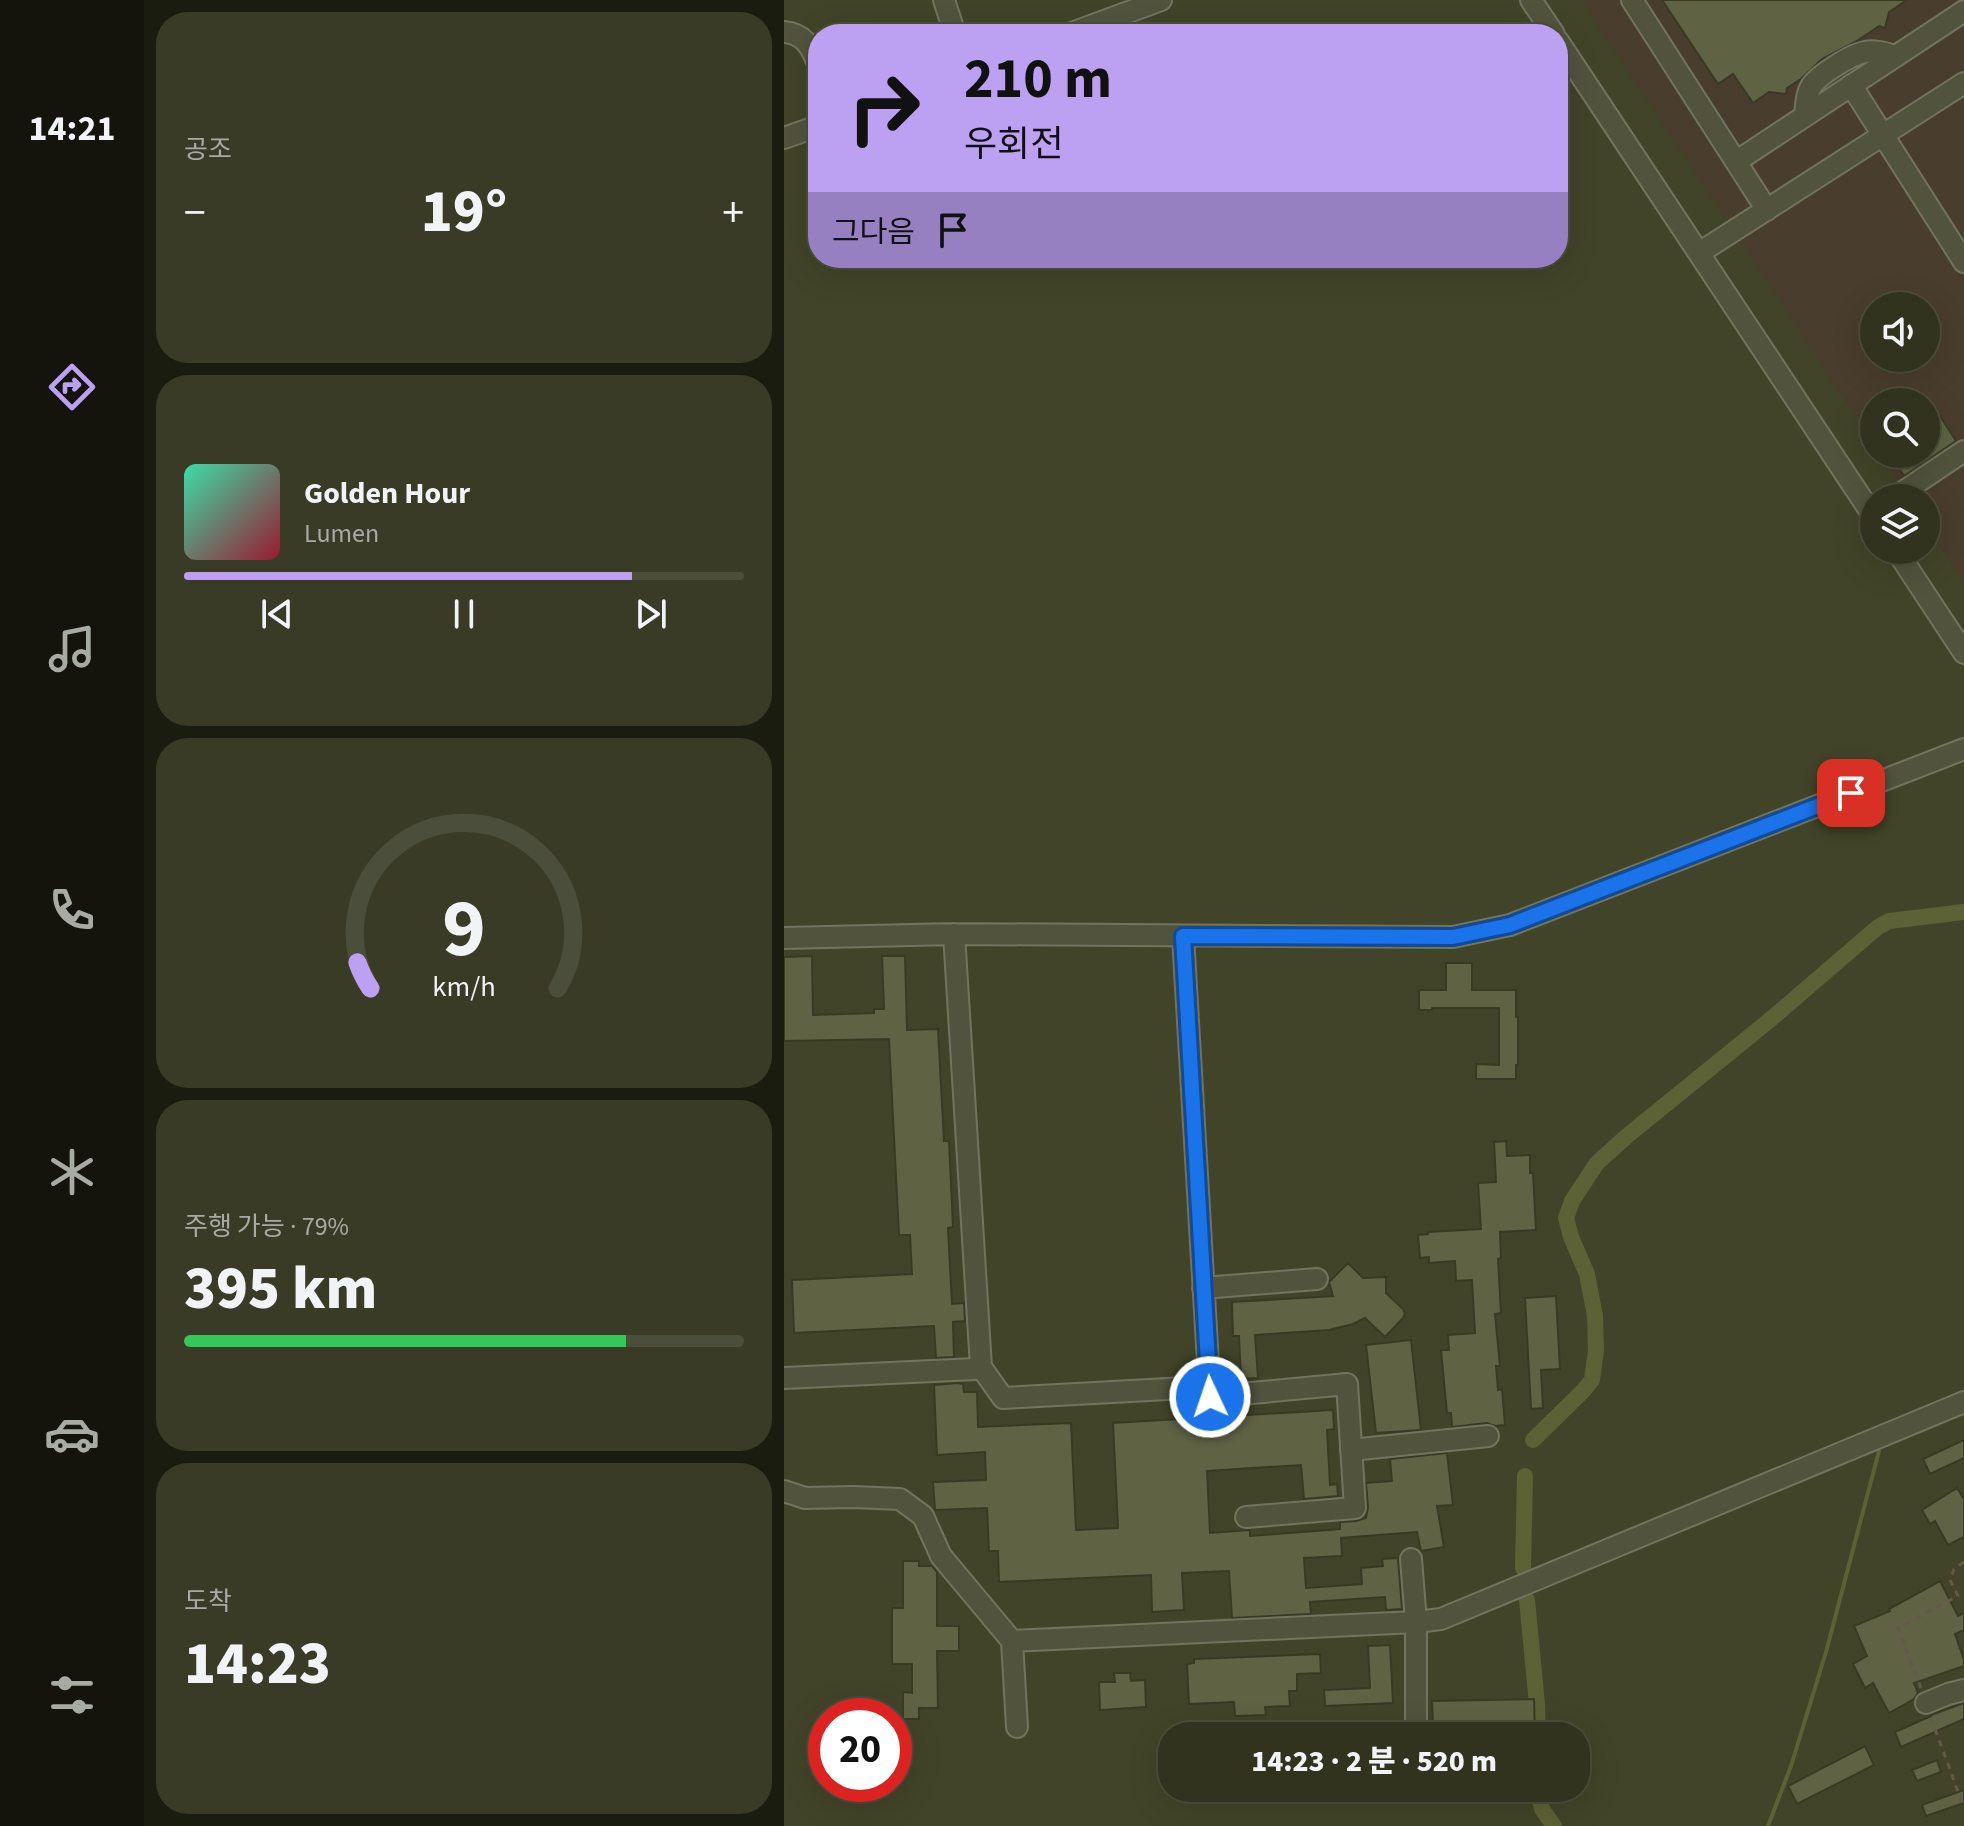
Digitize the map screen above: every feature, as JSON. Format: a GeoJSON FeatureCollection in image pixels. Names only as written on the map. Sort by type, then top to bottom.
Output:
{"type":"FeatureCollection","features":[{"type":"Feature","properties":{"kind":"street"},"geometry":{"type":"LineString","coordinates":[[944,0],[952,24]]}},
{"type":"Feature","properties":{"kind":"street"},"geometry":{"type":"LineString","coordinates":[[1096,24],[1161,0]]}},
{"type":"Feature","properties":{"kind":"street"},"geometry":{"type":"LineString","coordinates":[[1531,0],[1547,24]]}},
{"type":"Feature","properties":{"kind":"street"},"geometry":{"type":"LineString","coordinates":[[1632,0],[1767,210]]}},
{"type":"Feature","properties":{"kind":"street"},"geometry":{"type":"LineString","coordinates":[[1737,161],[1964,11]]}},
{"type":"Feature","properties":{"kind":"street"},"geometry":{"type":"LineString","coordinates":[[784,32],[803,38],[808,43]]}},
{"type":"Feature","properties":{"kind":"street"},"geometry":{"type":"LineString","coordinates":[[1805,116],[1807,96],[1813,84],[1834,67],[1864,52],[1896,56]]}},
{"type":"Feature","properties":{"kind":"street"},"geometry":{"type":"LineString","coordinates":[[1568,56],[1860,494]]}},
{"type":"Feature","properties":{"kind":"street"},"geometry":{"type":"LineString","coordinates":[[1699,253],[1964,83]]}},
{"type":"Feature","properties":{"kind":"street"},"geometry":{"type":"LineString","coordinates":[[1851,85],[1964,262]]}},
{"type":"Feature","properties":{"kind":"street"},"geometry":{"type":"LineString","coordinates":[[784,138],[808,130]]}},
{"type":"Feature","properties":{"kind":"street"},"geometry":{"type":"LineString","coordinates":[[1915,484],[1964,451]]}},
{"type":"Feature","properties":{"kind":"street"},"geometry":{"type":"LineString","coordinates":[[1905,564],[1964,653]]}},
{"type":"Feature","properties":{"kind":"street"},"geometry":{"type":"LineString","coordinates":[[784,938],[954,934],[1453,937],[1510,925],[1964,749]]}},
{"type":"Feature","properties":{"kind":"street"},"geometry":{"type":"LineString","coordinates":[[954,934],[981,1367],[1003,1398],[1186,1388],[1210,1397],[1347,1384],[1355,1508],[1246,1517]]}},
{"type":"Feature","properties":{"kind":"street"},"geometry":{"type":"LineString","coordinates":[[1183,936],[1210,1397]]}},
{"type":"Feature","properties":{"kind":"street"},"geometry":{"type":"LineString","coordinates":[[1203,1288],[1317,1279]]}},
{"type":"Feature","properties":{"kind":"street"},"geometry":{"type":"LineString","coordinates":[[784,1378],[975,1369]]}},
{"type":"Feature","properties":{"kind":"street"},"geometry":{"type":"LineString","coordinates":[[1012,1641],[1441,1619],[1964,1402]]}},
{"type":"Feature","properties":{"kind":"street"},"geometry":{"type":"LineString","coordinates":[[1351,1450],[1488,1436]]}},
{"type":"Feature","properties":{"kind":"street"},"geometry":{"type":"LineString","coordinates":[[784,1491],[805,1498],[900,1499],[923,1516],[941,1556],[1012,1641],[1017,1727]]}},
{"type":"Feature","properties":{"kind":"street"},"geometry":{"type":"LineString","coordinates":[[1411,1559],[1416,1622],[1416,1722]]}},
{"type":"Feature","properties":{"kind":"street"},"geometry":{"type":"LineString","coordinates":[[1926,1703],[1964,1690]]}},
{"type":"Feature","properties":{"kind":"path"},"geometry":{"type":"LineString","coordinates":[[1964,1562],[1954,1569],[1950,1580],[1958,1596],[1898,1628],[1964,1808]]}},
{"type":"Feature","properties":{"kind":"shaded area"},"geometry":{"type":"Polygon","coordinates":[[[1581,0],[1964,0],[1964,585],[1940,546],[1940,484],[1900,484],[1890,468],[1940,468],[1940,388],[1860,388],[1860,423],[1581,0]]]}},
{"type":"Feature","properties":{"kind":"building"},"geometry":{"type":"Polygon","coordinates":[[[1662,0],[1907,0],[1889,12],[1885,28],[1879,26],[1822,59],[1787,88],[1786,94],[1769,92],[1753,103],[1733,74],[1718,84],[1662,0]]]}},
{"type":"Feature","properties":{"kind":"building"},"geometry":{"type":"Polygon","coordinates":[[[1940,416],[1956,441],[1940,452],[1940,416]]]}},
{"type":"Feature","properties":{"kind":"building"},"geometry":{"type":"Polygon","coordinates":[[[1899,468],[1916,468],[1904,476],[1899,468]]]}},
{"type":"Feature","properties":{"kind":"building"},"geometry":{"type":"Polygon","coordinates":[[[812,956],[813,1015],[874,1013],[874,1009],[884,1009],[882,956],[905,956],[907,1030],[938,1029],[944,1141],[949,1141],[953,1227],[948,1228],[952,1304],[964,1303],[965,1321],[953,1322],[954,1357],[936,1358],[934,1326],[794,1333],[792,1280],[912,1274],[910,1235],[899,1235],[889,1039],[784,1041],[784,957],[812,956]]]}},
{"type":"Feature","properties":{"kind":"building"},"geometry":{"type":"Polygon","coordinates":[[[1446,963],[1472,963],[1472,990],[1516,990],[1516,1079],[1476,1079],[1476,1064],[1499,1065],[1499,1008],[1419,1010],[1419,990],[1446,990],[1446,963]]]}},
{"type":"Feature","properties":{"kind":"building"},"geometry":{"type":"Polygon","coordinates":[[[1506,1141],[1507,1156],[1530,1155],[1536,1230],[1500,1232],[1501,1313],[1495,1314],[1500,1366],[1496,1366],[1498,1390],[1502,1389],[1505,1425],[1487,1423],[1452,1427],[1451,1413],[1447,1413],[1441,1350],[1449,1350],[1448,1335],[1475,1333],[1472,1280],[1456,1281],[1455,1261],[1429,1263],[1429,1257],[1420,1258],[1418,1235],[1481,1229],[1478,1183],[1496,1182],[1494,1142],[1506,1141]]]}},
{"type":"Feature","properties":{"kind":"building"},"geometry":{"type":"Polygon","coordinates":[[[1348,1263],[1363,1278],[1386,1277],[1386,1293],[1403,1309],[1403,1318],[1385,1337],[1365,1318],[1329,1330],[1255,1335],[1258,1378],[1241,1379],[1239,1336],[1233,1336],[1232,1302],[1333,1296],[1329,1282],[1348,1263]]]}},
{"type":"Feature","properties":{"kind":"building"},"geometry":{"type":"Polygon","coordinates":[[[1556,1296],[1560,1369],[1541,1370],[1543,1408],[1531,1409],[1525,1298],[1556,1296]]]}},
{"type":"Feature","properties":{"kind":"building"},"geometry":{"type":"Polygon","coordinates":[[[1411,1340],[1421,1430],[1376,1433],[1366,1345],[1411,1340]]]}},
{"type":"Feature","properties":{"kind":"building"},"geometry":{"type":"Polygon","coordinates":[[[963,1384],[964,1392],[977,1392],[978,1427],[1071,1423],[1076,1530],[1118,1528],[1113,1423],[1333,1410],[1334,1429],[1327,1430],[1330,1485],[1337,1484],[1338,1496],[1304,1499],[1301,1465],[1207,1471],[1210,1533],[1250,1530],[1250,1536],[1340,1529],[1340,1522],[1366,1518],[1366,1483],[1392,1481],[1390,1459],[1447,1453],[1453,1505],[1437,1506],[1444,1547],[1421,1551],[1417,1532],[1341,1538],[1342,1556],[1304,1558],[1306,1588],[1362,1584],[1361,1568],[1383,1566],[1382,1559],[1398,1558],[1402,1609],[1386,1610],[1385,1597],[1310,1602],[1311,1614],[1232,1618],[1229,1571],[1182,1573],[1184,1610],[1152,1612],[1151,1575],[999,1582],[998,1551],[989,1551],[987,1508],[935,1510],[933,1482],[986,1480],[985,1452],[937,1455],[934,1385],[963,1384]]]}},
{"type":"Feature","properties":{"kind":"building"},"geometry":{"type":"Polygon","coordinates":[[[1964,1440],[1964,1458],[1930,1474],[1923,1459],[1964,1440]]]}},
{"type":"Feature","properties":{"kind":"building"},"geometry":{"type":"Polygon","coordinates":[[[1957,1488],[1964,1499],[1964,1537],[1948,1545],[1935,1521],[1930,1524],[1922,1510],[1957,1488]]]}},
{"type":"Feature","properties":{"kind":"building"},"geometry":{"type":"Polygon","coordinates":[[[903,1561],[919,1561],[919,1566],[932,1566],[937,1572],[937,1626],[959,1626],[959,1651],[937,1651],[938,1708],[919,1708],[919,1719],[912,1719],[912,1698],[903,1698],[903,1692],[912,1693],[912,1664],[892,1664],[892,1608],[903,1608],[903,1561]]]}},
{"type":"Feature","properties":{"kind":"building"},"geometry":{"type":"Polygon","coordinates":[[[1940,1581],[1958,1616],[1964,1613],[1964,1630],[1955,1634],[1964,1666],[1914,1683],[1918,1693],[1914,1699],[1889,1713],[1873,1683],[1865,1688],[1853,1664],[1867,1656],[1854,1626],[1890,1611],[1940,1581]]]}},
{"type":"Feature","properties":{"kind":"building"},"geometry":{"type":"Polygon","coordinates":[[[1390,1645],[1393,1703],[1325,1706],[1324,1690],[1370,1688],[1368,1646],[1390,1645]]]}},
{"type":"Feature","properties":{"kind":"building"},"geometry":{"type":"Polygon","coordinates":[[[1320,1654],[1321,1673],[1297,1674],[1297,1691],[1289,1691],[1290,1706],[1265,1707],[1266,1715],[1235,1716],[1234,1702],[1189,1704],[1187,1664],[1194,1663],[1194,1659],[1320,1654]]]}},
{"type":"Feature","properties":{"kind":"building"},"geometry":{"type":"Polygon","coordinates":[[[1114,1673],[1130,1673],[1131,1681],[1145,1680],[1146,1707],[1100,1710],[1099,1682],[1115,1682],[1114,1673]]]}},
{"type":"Feature","properties":{"kind":"building"},"geometry":{"type":"Polygon","coordinates":[[[1534,1699],[1535,1722],[1433,1722],[1432,1701],[1534,1699]]]}},
{"type":"Feature","properties":{"kind":"building"},"geometry":{"type":"Polygon","coordinates":[[[1964,1703],[1964,1719],[1901,1747],[1895,1732],[1964,1703]]]}},
{"type":"Feature","properties":{"kind":"building"},"geometry":{"type":"Polygon","coordinates":[[[1865,1746],[1874,1765],[1797,1804],[1788,1786],[1865,1746]]]}},
{"type":"Feature","properties":{"kind":"building"},"geometry":{"type":"Polygon","coordinates":[[[1937,1760],[1941,1772],[1917,1781],[1912,1770],[1937,1760]]]}},
{"type":"Feature","properties":{"kind":"building"},"geometry":{"type":"Polygon","coordinates":[[[1964,1790],[1964,1803],[1926,1816],[1922,1805],[1964,1790]]]}},
{"type":"Feature","properties":{"kind":"waterway"},"geometry":{"type":"LineString","coordinates":[[1533,1440],[1592,1380],[1596,1350],[1595,1316],[1587,1274],[1566,1218],[1572,1201],[1597,1163],[1878,927],[1889,921],[1964,912]]}},
{"type":"Feature","properties":{"kind":"waterway"},"geometry":{"type":"LineString","coordinates":[[1768,1826],[1791,1766],[1826,1652],[1879,1451]]}},
{"type":"Feature","properties":{"kind":"waterway"},"geometry":{"type":"LineString","coordinates":[[1523,1568],[1525,1476]]}},
{"type":"Feature","properties":{"kind":"waterway"},"geometry":{"type":"LineString","coordinates":[[1527,1600],[1538,1722]]}},
{"type":"Feature","properties":{"kind":"waterway"},"geometry":{"type":"LineString","coordinates":[[1540,1802],[1554,1826]]}},
{"type":"Feature","properties":{"kind":"route"},"geometry":{"type":"LineString","coordinates":[[1210,1397],[1183,936],[1453,937],[1482,931],[1510,925],[1851,793]]}}]}
